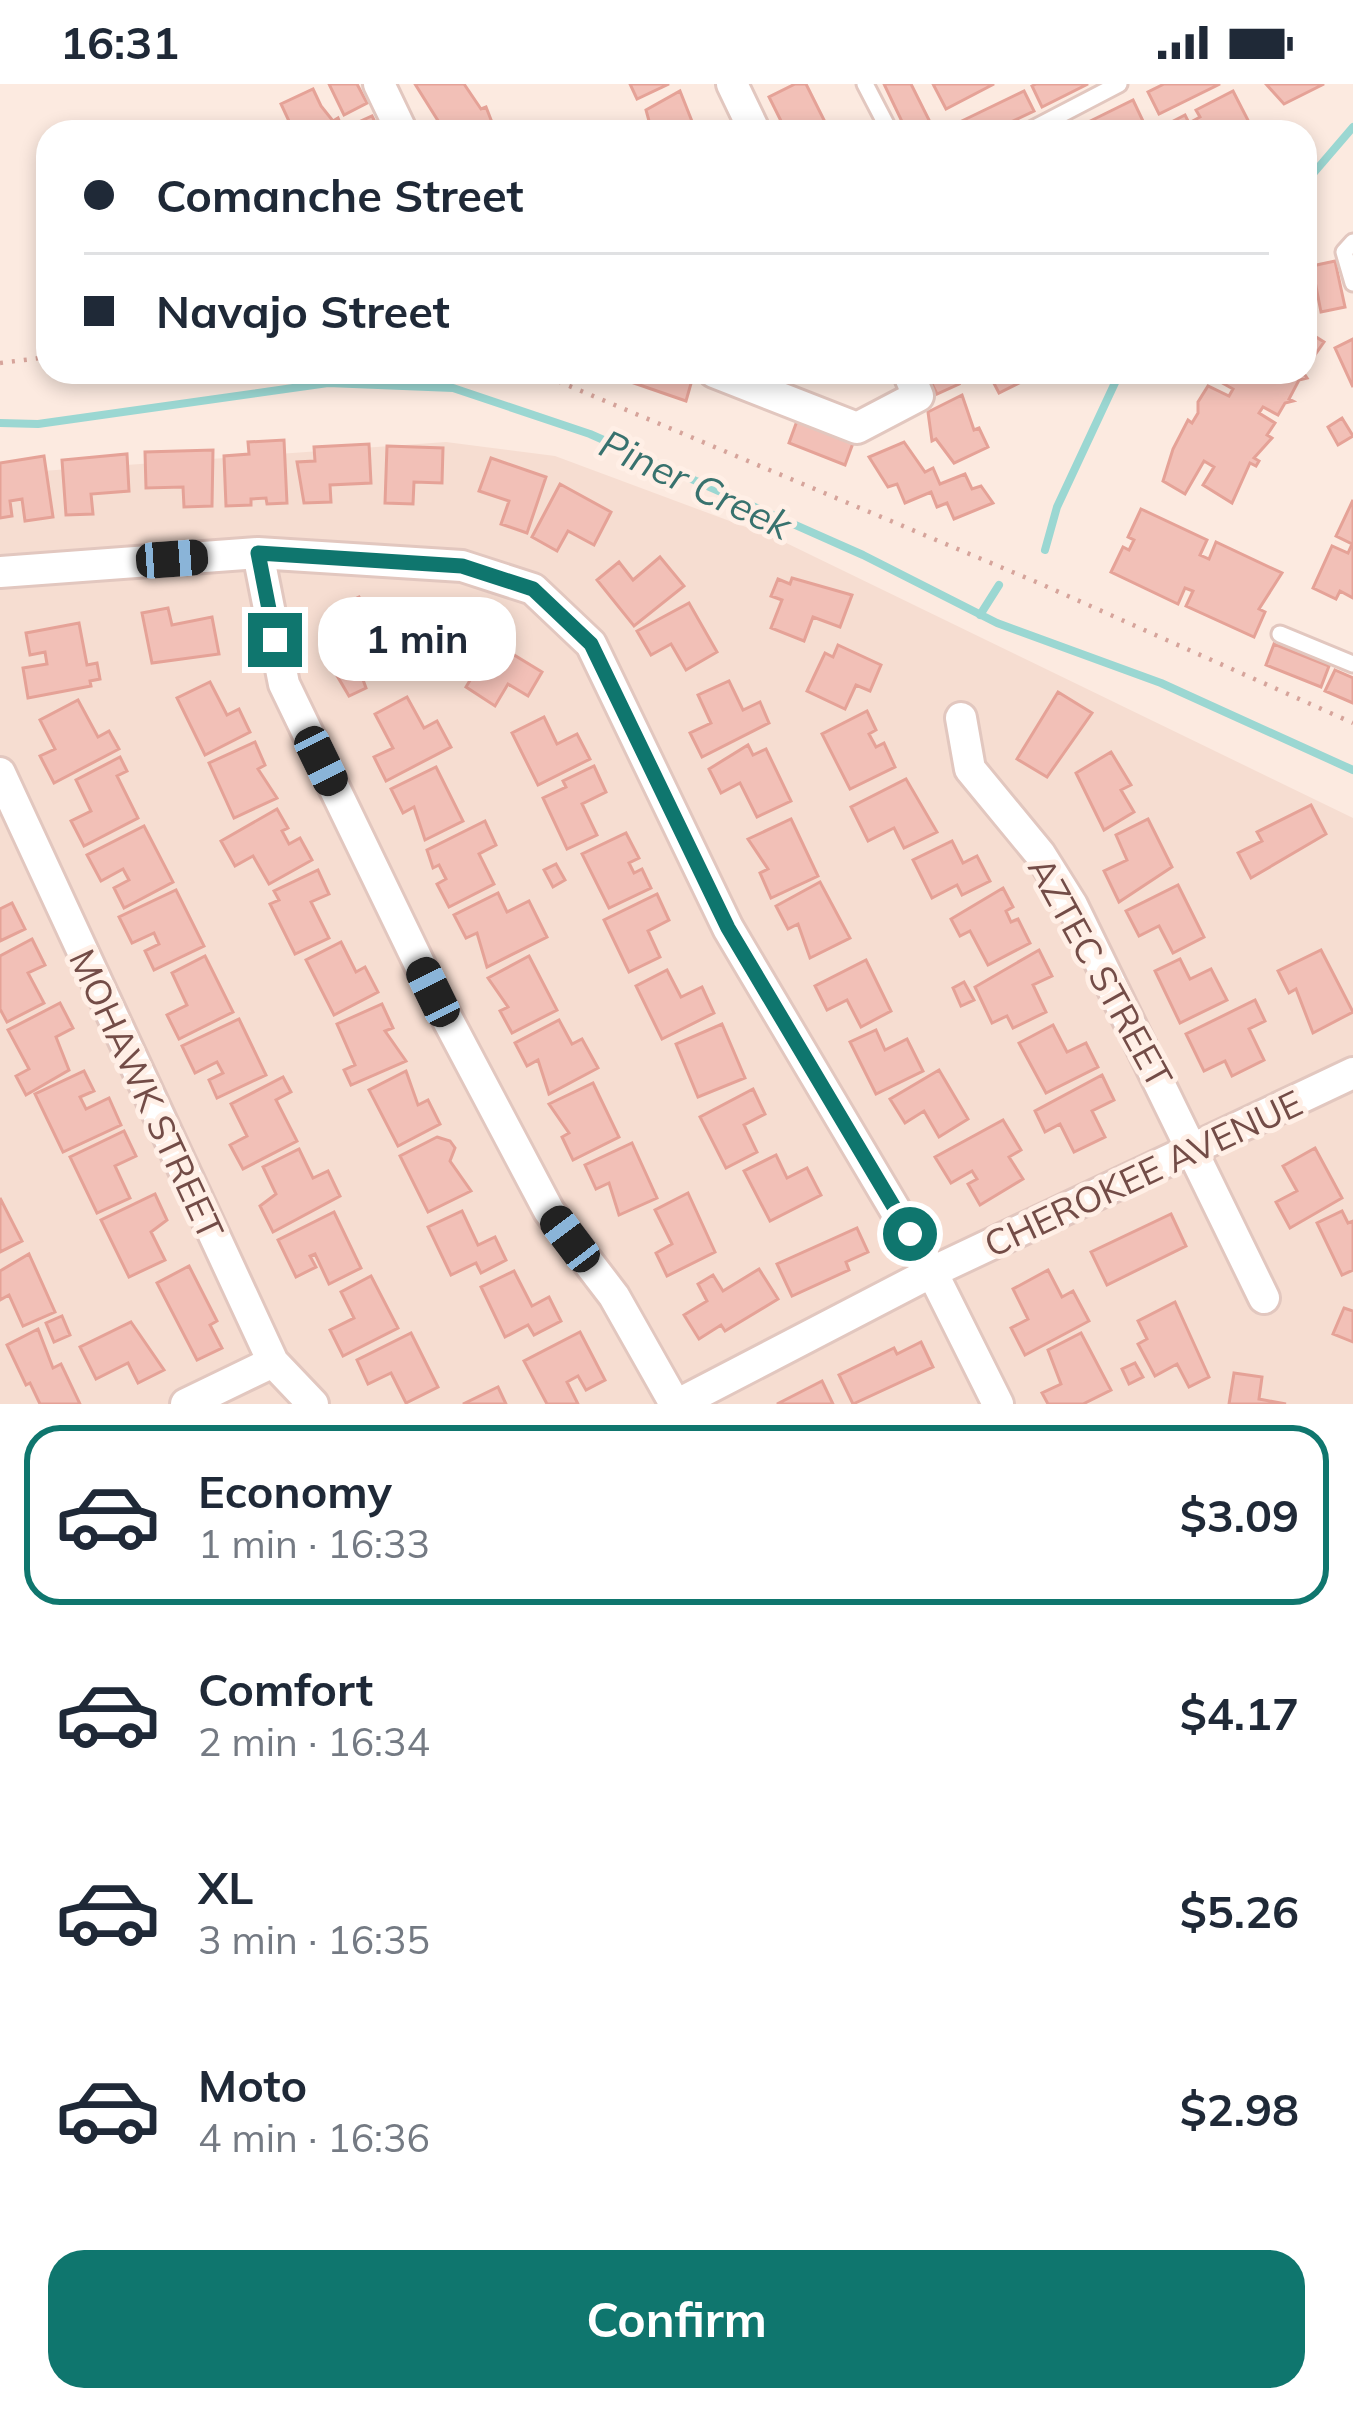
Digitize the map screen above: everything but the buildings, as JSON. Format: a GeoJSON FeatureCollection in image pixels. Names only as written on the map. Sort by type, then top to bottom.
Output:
{"type":"FeatureCollection","features":[{"type":"Feature","properties":{"kind":"street"},"geometry":{"type":"LineString","coordinates":[[379,84],[396,120]]}},
{"type":"Feature","properties":{"kind":"street"},"geometry":{"type":"LineString","coordinates":[[733,84],[750,120]]}},
{"type":"Feature","properties":{"kind":"street"},"geometry":{"type":"LineString","coordinates":[[745,384],[857,428],[918,396],[913,384]]}},
{"type":"Feature","properties":{"kind":"street"},"geometry":{"type":"LineString","coordinates":[[258,553],[284,684],[433,992],[549,1211],[614,1296],[676,1404]]}},
{"type":"Feature","properties":{"kind":"street"},"geometry":{"type":"LineString","coordinates":[[0,572],[258,553],[462,566],[533,589],[591,644],[728,928],[932,1272],[998,1404]]}},
{"type":"Feature","properties":{"kind":"street","name":"AZTEC STREET"},"geometry":{"type":"LineString","coordinates":[[961,718],[970,769],[1040,854],[1072,905],[1196,1150],[1264,1298]]}},
{"type":"Feature","properties":{"kind":"street","name":"MOHAWK STREET"},"geometry":{"type":"LineString","coordinates":[[1,782],[273,1362],[313,1404]]}},
{"type":"Feature","properties":{"kind":"street","name":"CHEROKEE AVENUE"},"geometry":{"type":"LineString","coordinates":[[676,1404],[932,1272],[1353,1072]]}},
{"type":"Feature","properties":{"kind":"street"},"geometry":{"type":"LineString","coordinates":[[186,1404],[273,1362]]}},
{"type":"Feature","properties":{"kind":"lane"},"geometry":{"type":"LineString","coordinates":[[865,84],[884,120]]}},
{"type":"Feature","properties":{"kind":"lane"},"geometry":{"type":"LineString","coordinates":[[1050,120],[1119,84]]}},
{"type":"Feature","properties":{"kind":"lane"},"geometry":{"type":"LineString","coordinates":[[1353,242],[1344,252],[1353,283]]}},
{"type":"Feature","properties":{"kind":"lane"},"geometry":{"type":"LineString","coordinates":[[1280,634],[1353,664]]}},
{"type":"Feature","properties":{"kind":"path"},"geometry":{"type":"LineString","coordinates":[[0,363],[36,358]]}},
{"type":"Feature","properties":{"kind":"path"},"geometry":{"type":"LineString","coordinates":[[565,384],[1041,584],[1353,724]]}},
{"type":"Feature","properties":{"kind":"shaded area"},"geometry":{"type":"Polygon","coordinates":[[[446,442],[555,456],[778,539],[1353,818],[1353,1404],[0,1404],[0,474],[446,442]]]}},
{"type":"Feature","properties":{"kind":"waterway"},"geometry":{"type":"LineString","coordinates":[[1317,169],[1353,127]]}},
{"type":"Feature","properties":{"kind":"waterway","name":"Piner Creek"},"geometry":{"type":"LineString","coordinates":[[0,423],[38,424],[321,384]]}},
{"type":"Feature","properties":{"kind":"waterway","name":"Piner Creek"},"geometry":{"type":"LineString","coordinates":[[353,384],[453,388],[590,434],[863,555],[997,623],[1161,683],[1353,770]]}},
{"type":"Feature","properties":{"kind":"waterway"},"geometry":{"type":"LineString","coordinates":[[1045,550],[1057,507],[1114,384]]}},
{"type":"Feature","properties":{"kind":"waterway"},"geometry":{"type":"LineString","coordinates":[[980,615],[999,585]]}},
{"type":"Feature","properties":{"kind":"route"},"geometry":{"type":"LineString","coordinates":[[275,640],[258,553],[462,566],[533,589],[591,644],[728,928],[910,1234]]}}]}
